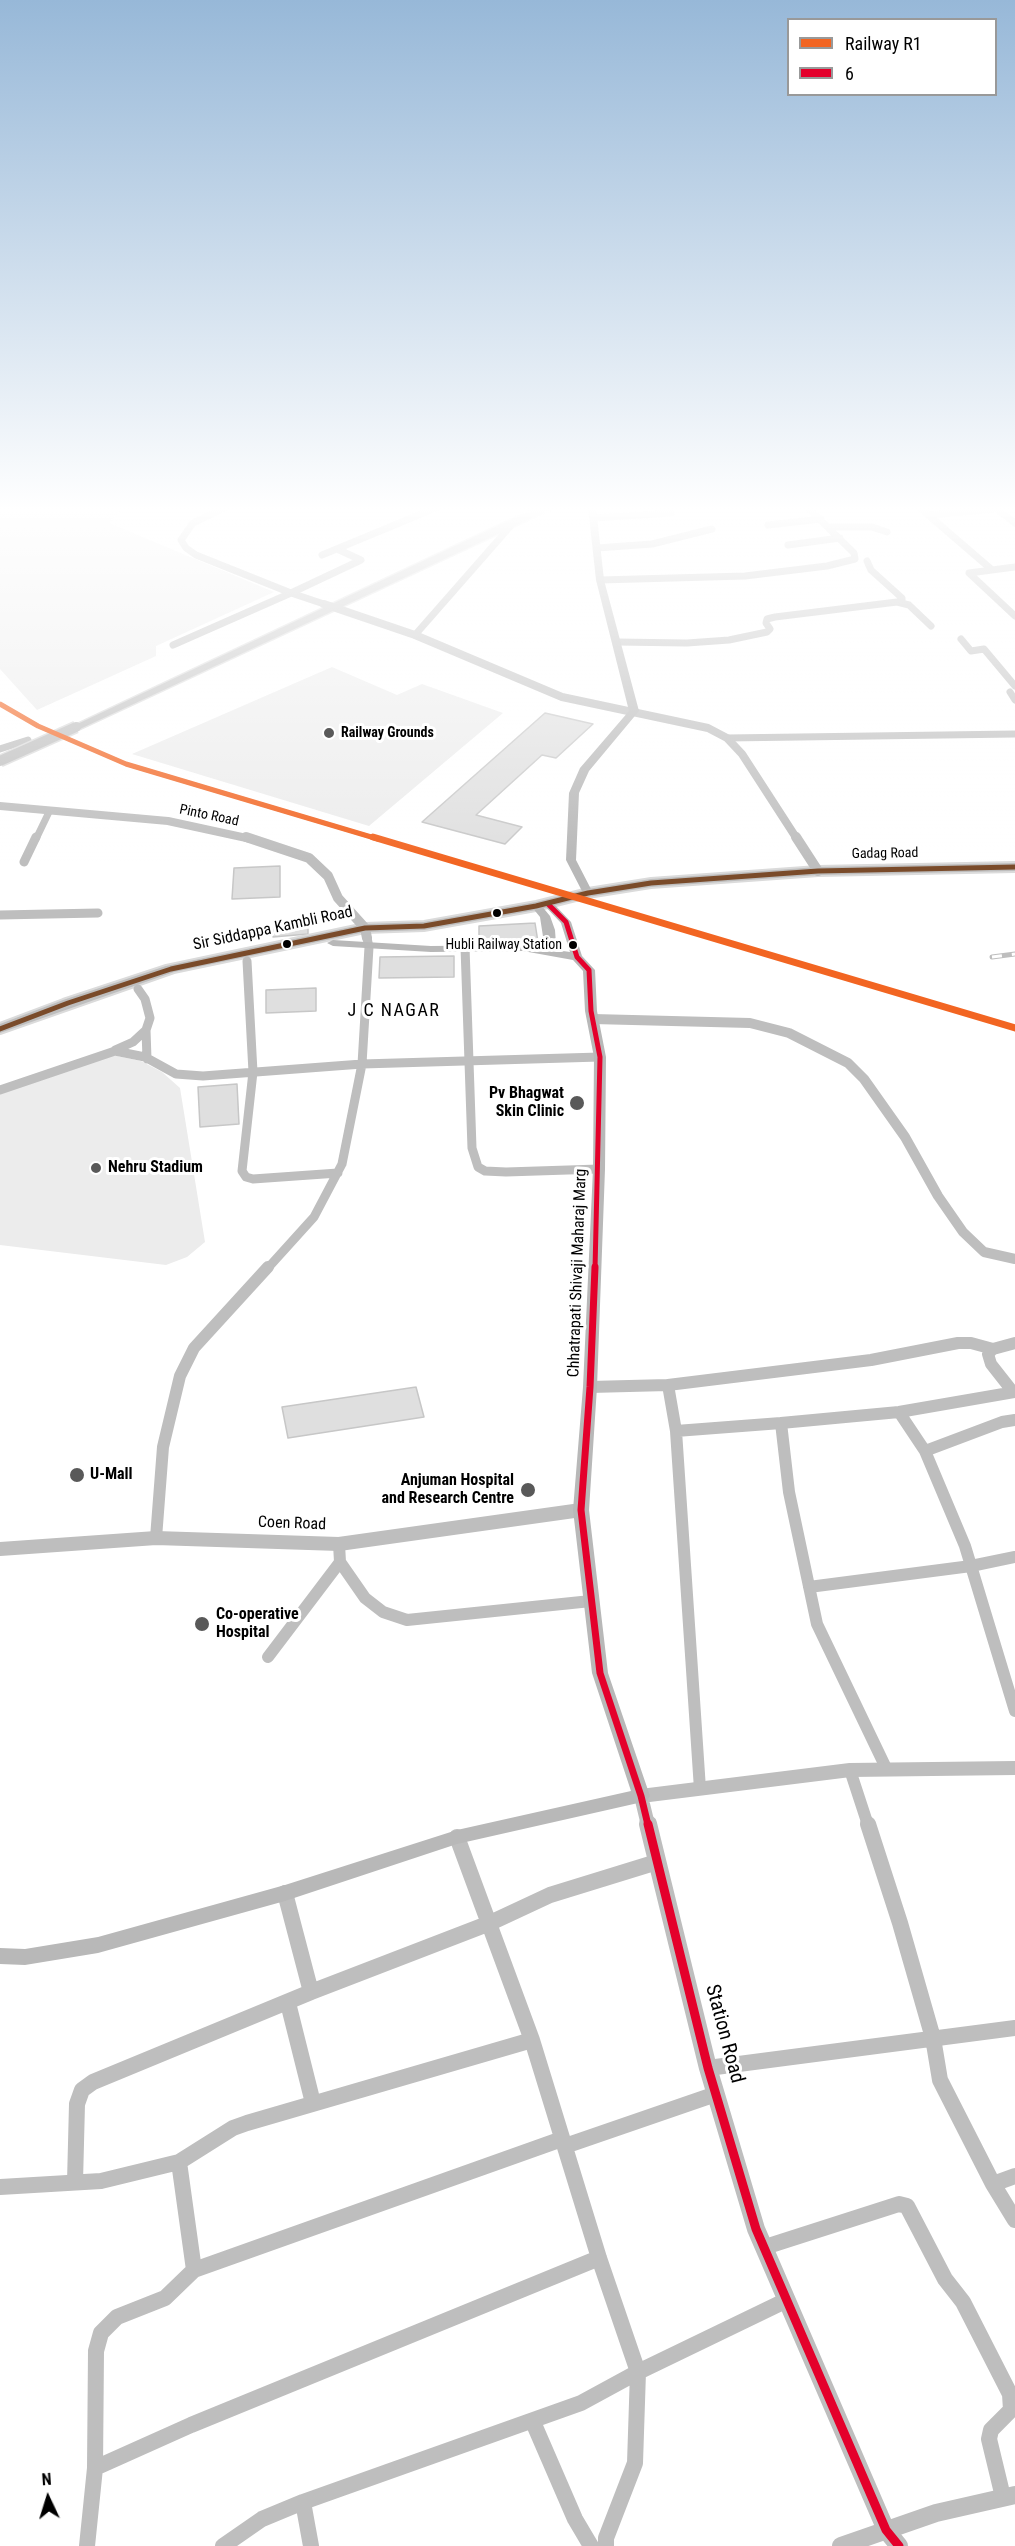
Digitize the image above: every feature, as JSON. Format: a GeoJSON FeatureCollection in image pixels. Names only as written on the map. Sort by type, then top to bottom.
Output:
{"type":"FeatureCollection","features":[{"type":"Feature","properties":{"kind":"highway","name":"Gadag Road"},"geometry":{"type":"LineString","coordinates":[[381,929],[424,926],[542,905],[588,893],[651,883],[818,871],[1015,867]]}},
{"type":"Feature","properties":{"kind":"highway","name":"Gadag Road"},"geometry":{"type":"LineString","coordinates":[[756,875],[1015,872]]}},
{"type":"Feature","properties":{"kind":"highway","name":"Sir Siddappa Kambli Road"},"geometry":{"type":"LineString","coordinates":[[0,1039],[177,977],[367,937],[381,929]]}},
{"type":"Feature","properties":{"kind":"highway","name":"Sir Siddappa Kambli Road"},"geometry":{"type":"LineString","coordinates":[[0,1029],[68,1003],[171,969],[367,937]]}},
{"type":"Feature","properties":{"kind":"main road"},"geometry":{"type":"LineString","coordinates":[[0,761],[32,742],[283,626]]}},
{"type":"Feature","properties":{"kind":"main road"},"geometry":{"type":"LineString","coordinates":[[588,893],[571,860],[574,793],[584,770],[634,711],[613,626]]}},
{"type":"Feature","properties":{"kind":"main road"},"geometry":{"type":"LineString","coordinates":[[0,751],[32,742]]}},
{"type":"Feature","properties":{"kind":"main road"},"geometry":{"type":"LineString","coordinates":[[539,950],[550,944],[549,930],[542,905]]}},
{"type":"Feature","properties":{"kind":"main road"},"geometry":{"type":"LineString","coordinates":[[542,905],[566,922],[577,957],[589,970],[593,1019]]}},
{"type":"Feature","properties":{"kind":"main road"},"geometry":{"type":"LineString","coordinates":[[367,937],[431,949],[523,948],[577,957]]}},
{"type":"Feature","properties":{"kind":"main road","name":"Chhatrapati Shivaji Maharaj Marg"},"geometry":{"type":"LineString","coordinates":[[581,1510],[590,1387],[599,1169],[600,1057],[598,1036],[593,1019]]}},
{"type":"Feature","properties":{"kind":"main road","name":"Station Road"},"geometry":{"type":"LineString","coordinates":[[581,1510],[600,1673],[641,1796]]}},
{"type":"Feature","properties":{"kind":"main road"},"geometry":{"type":"LineString","coordinates":[[0,1956],[25,1957],[98,1945],[285,1893],[458,1837],[641,1796]]}},
{"type":"Feature","properties":{"kind":"street"},"geometry":{"type":"LineString","coordinates":[[173,645],[217,626]]}},
{"type":"Feature","properties":{"kind":"street"},"geometry":{"type":"LineString","coordinates":[[388,626],[562,697],[708,728],[727,738],[742,754],[818,871]]}},
{"type":"Feature","properties":{"kind":"street"},"geometry":{"type":"LineString","coordinates":[[415,635],[423,626]]}},
{"type":"Feature","properties":{"kind":"street"},"geometry":{"type":"LineString","coordinates":[[617,642],[687,643],[729,640],[768,632],[770,629],[768,626]]}},
{"type":"Feature","properties":{"kind":"street"},"geometry":{"type":"LineString","coordinates":[[962,639],[971,651],[984,649],[1015,686]]}},
{"type":"Feature","properties":{"kind":"street"},"geometry":{"type":"LineString","coordinates":[[1015,692],[1010,692],[1015,700]]}},
{"type":"Feature","properties":{"kind":"street"},"geometry":{"type":"LineString","coordinates":[[727,738],[1015,734]]}},
{"type":"Feature","properties":{"kind":"street"},"geometry":{"type":"LineString","coordinates":[[0,766],[21,757],[32,742]]}},
{"type":"Feature","properties":{"kind":"street","name":"Pinto Road"},"geometry":{"type":"LineString","coordinates":[[0,806],[168,821],[245,837],[309,858],[328,876],[338,898],[367,937]]}},
{"type":"Feature","properties":{"kind":"street"},"geometry":{"type":"LineString","coordinates":[[24,862],[49,812]]}},
{"type":"Feature","properties":{"kind":"street"},"geometry":{"type":"LineString","coordinates":[[0,915],[98,913]]}},
{"type":"Feature","properties":{"kind":"street"},"geometry":{"type":"LineString","coordinates":[[156,1538],[163,1447],[180,1376],[194,1348],[314,1217],[342,1164],[362,1064],[367,937]]}},
{"type":"Feature","properties":{"kind":"street"},"geometry":{"type":"LineString","coordinates":[[465,947],[472,1149],[478,1167],[485,1171],[506,1172],[599,1169]]}},
{"type":"Feature","properties":{"kind":"street"},"geometry":{"type":"LineString","coordinates":[[247,961],[253,1072],[242,1172],[246,1177],[253,1179],[338,1173]]}},
{"type":"Feature","properties":{"kind":"street"},"geometry":{"type":"LineString","coordinates":[[138,989],[145,999],[150,1018],[146,1030],[147,1059]]}},
{"type":"Feature","properties":{"kind":"street"},"geometry":{"type":"LineString","coordinates":[[593,1019],[750,1023],[789,1033],[848,1063],[864,1079],[906,1137],[938,1196],[963,1232],[984,1252],[1015,1259]]}},
{"type":"Feature","properties":{"kind":"street"},"geometry":{"type":"LineString","coordinates":[[0,1090],[115,1050],[133,1041],[146,1030]]}},
{"type":"Feature","properties":{"kind":"street"},"geometry":{"type":"LineString","coordinates":[[115,1050],[147,1059],[176,1074],[203,1076],[362,1064],[600,1057]]}},
{"type":"Feature","properties":{"kind":"street"},"geometry":{"type":"LineString","coordinates":[[590,1387],[668,1385],[871,1360],[947,1344],[970,1343],[993,1349]]}},
{"type":"Feature","properties":{"kind":"street"},"geometry":{"type":"LineString","coordinates":[[675,1431],[899,1412],[1014,1392],[991,1364],[988,1354],[993,1349],[1015,1343]]}},
{"type":"Feature","properties":{"kind":"street"},"geometry":{"type":"LineString","coordinates":[[668,1385],[675,1431],[700,1789]]}},
{"type":"Feature","properties":{"kind":"street"},"geometry":{"type":"LineString","coordinates":[[899,1412],[925,1451],[971,1566],[1015,1711]]}},
{"type":"Feature","properties":{"kind":"street"},"geometry":{"type":"LineString","coordinates":[[925,1451],[1002,1422],[1015,1420]]}},
{"type":"Feature","properties":{"kind":"street"},"geometry":{"type":"LineString","coordinates":[[781,1423],[789,1492],[818,1624],[887,1770]]}},
{"type":"Feature","properties":{"kind":"street","name":"Coen Road"},"geometry":{"type":"LineString","coordinates":[[0,1549],[156,1538],[339,1544],[581,1510]]}},
{"type":"Feature","properties":{"kind":"street"},"geometry":{"type":"LineString","coordinates":[[339,1544],[340,1562],[365,1598],[383,1612],[407,1620],[591,1601]]}},
{"type":"Feature","properties":{"kind":"street"},"geometry":{"type":"LineString","coordinates":[[809,1587],[971,1566],[1015,1557]]}},
{"type":"Feature","properties":{"kind":"street"},"geometry":{"type":"LineString","coordinates":[[268,1657],[340,1562]]}},
{"type":"Feature","properties":{"kind":"street"},"geometry":{"type":"LineString","coordinates":[[641,1796],[850,1770],[1015,1768]]}},
{"type":"Feature","properties":{"kind":"street"},"geometry":{"type":"LineString","coordinates":[[850,1770],[900,1923],[933,2037],[940,2080],[993,2184],[1015,2220]]}},
{"type":"Feature","properties":{"kind":"street","name":"Station Road"},"geometry":{"type":"LineString","coordinates":[[641,1796],[708,2068],[756,2229],[886,2530],[899,2546]]}},
{"type":"Feature","properties":{"kind":"street"},"geometry":{"type":"LineString","coordinates":[[458,1837],[532,2040],[599,2258],[639,2372],[635,2463],[606,2538],[606,2546]]}},
{"type":"Feature","properties":{"kind":"street"},"geometry":{"type":"LineString","coordinates":[[75,2182],[77,2104],[82,2090],[93,2082],[311,1992],[490,1923],[550,1895],[657,1862]]}},
{"type":"Feature","properties":{"kind":"street"},"geometry":{"type":"LineString","coordinates":[[285,1893],[311,1992]]}},
{"type":"Feature","properties":{"kind":"street"},"geometry":{"type":"LineString","coordinates":[[288,2003],[313,2103]]}},
{"type":"Feature","properties":{"kind":"street"},"geometry":{"type":"LineString","coordinates":[[708,2068],[1015,2028]]}},
{"type":"Feature","properties":{"kind":"street"},"geometry":{"type":"LineString","coordinates":[[0,2187],[101,2181],[179,2162],[233,2128],[532,2040]]}},
{"type":"Feature","properties":{"kind":"street"},"geometry":{"type":"LineString","coordinates":[[87,2546],[95,2468],[96,2351],[101,2333],[117,2317],[165,2298],[194,2270],[564,2142],[716,2094]]}},
{"type":"Feature","properties":{"kind":"street"},"geometry":{"type":"LineString","coordinates":[[179,2162],[194,2270]]}},
{"type":"Feature","properties":{"kind":"street"},"geometry":{"type":"LineString","coordinates":[[993,2184],[1015,2176]]}},
{"type":"Feature","properties":{"kind":"street"},"geometry":{"type":"LineString","coordinates":[[765,2247],[904,2204],[945,2279],[963,2302],[1010,2394],[1011,2410],[991,2430],[989,2439],[1009,2496],[936,2513],[841,2546]]}},
{"type":"Feature","properties":{"kind":"street"},"geometry":{"type":"LineString","coordinates":[[95,2468],[191,2425],[599,2258]]}},
{"type":"Feature","properties":{"kind":"street"},"geometry":{"type":"LineString","coordinates":[[223,2546],[262,2519],[303,2502],[581,2403],[787,2300]]}},
{"type":"Feature","properties":{"kind":"street"},"geometry":{"type":"LineString","coordinates":[[533,2422],[575,2519],[591,2546]]}},
{"type":"Feature","properties":{"kind":"street"},"geometry":{"type":"LineString","coordinates":[[303,2502],[311,2546]]}},
{"type":"Feature","properties":{"kind":"shaded area"},"geometry":{"type":"Polygon","coordinates":[[[0,626],[200,626],[156,646],[156,656],[37,710],[0,669],[0,626]]]}},
{"type":"Feature","properties":{"kind":"shaded area","name":"Railway Grounds"},"geometry":{"type":"Polygon","coordinates":[[[332,667],[397,695],[422,684],[503,713],[369,826],[132,754],[332,667]]]}},
{"type":"Feature","properties":{"kind":"shaded area","name":"Nehru Stadium"},"geometry":{"type":"Polygon","coordinates":[[[112,1055],[141,1061],[162,1072],[180,1088],[205,1242],[187,1257],[166,1265],[0,1245],[0,1093],[112,1055]]]}},
{"type":"Feature","properties":{"kind":"building"},"geometry":{"type":"Polygon","coordinates":[[[545,713],[593,724],[556,758],[542,755],[476,815],[522,827],[505,844],[422,822],[545,713]]]}},
{"type":"Feature","properties":{"kind":"building"},"geometry":{"type":"Polygon","coordinates":[[[280,866],[280,897],[232,899],[234,868],[280,866]]]}},
{"type":"Feature","properties":{"kind":"building"},"geometry":{"type":"Polygon","coordinates":[[[308,920],[308,934],[273,937],[274,921],[308,920]]]}},
{"type":"Feature","properties":{"kind":"building"},"geometry":{"type":"Polygon","coordinates":[[[535,923],[538,942],[502,943],[502,940],[479,940],[479,926],[535,923]]]}},
{"type":"Feature","properties":{"kind":"building"},"geometry":{"type":"Polygon","coordinates":[[[454,956],[454,977],[379,978],[380,957],[454,956]]]}},
{"type":"Feature","properties":{"kind":"building"},"geometry":{"type":"Polygon","coordinates":[[[316,988],[316,1011],[266,1013],[266,990],[316,988]]]}},
{"type":"Feature","properties":{"kind":"building"},"geometry":{"type":"Polygon","coordinates":[[[237,1084],[239,1124],[200,1127],[198,1087],[237,1084]]]}},
{"type":"Feature","properties":{"kind":"building"},"geometry":{"type":"Polygon","coordinates":[[[416,1387],[424,1417],[288,1438],[282,1407],[416,1387]]]}},
{"type":"Feature","properties":{"kind":"railway"},"geometry":{"type":"LineString","coordinates":[[0,704],[38,726],[126,764],[378,839]]}},
{"type":"Feature","properties":{"kind":"railway"},"geometry":{"type":"LineString","coordinates":[[373,837],[1015,1028]]}},
{"type":"Feature","properties":{"kind":"railway"},"geometry":{"type":"LineString","coordinates":[[992,957],[1015,954]]}},
{"type":"Feature","properties":{"kind":"rail line","name":"R1"},"geometry":{"type":"LineString","coordinates":[[0,704],[38,726],[126,764],[1015,1028]]}},
{"type":"Feature","properties":{"kind":"transit line"},"geometry":{"type":"LineString","coordinates":[[0,1029],[68,1003],[171,969],[365,928],[424,926],[536,906],[588,893],[651,883],[818,871],[1015,867]]}},
{"type":"Feature","properties":{"kind":"transit line","name":"6"},"geometry":{"type":"LineString","coordinates":[[548,904],[566,922],[577,957],[589,970],[591,1011],[600,1057],[599,1169],[590,1387],[581,1510],[600,1673],[641,1796],[708,2068],[756,2229],[886,2530],[899,2546]]}},
{"type":"Feature","properties":{"kind":"place","name":"Railway Grounds"},"geometry":{"type":"Point","coordinates":[329,733]}},
{"type":"Feature","properties":{"kind":"place","name":"Hubli Railway Station"},"geometry":{"type":"Point","coordinates":[573,945]}},
{"type":"Feature","properties":{"kind":"place","name":"Pv Bhagwat Skin Clinic"},"geometry":{"type":"Point","coordinates":[577,1103]}},
{"type":"Feature","properties":{"kind":"place","name":"Nehru Stadium"},"geometry":{"type":"Point","coordinates":[96,1168]}},
{"type":"Feature","properties":{"kind":"place","name":"U-Mall"},"geometry":{"type":"Point","coordinates":[77,1475]}},
{"type":"Feature","properties":{"kind":"place","name":"Anjuman Hospital and Research Centre"},"geometry":{"type":"Point","coordinates":[528,1490]}},
{"type":"Feature","properties":{"kind":"place","name":"Co-operative Hospital"},"geometry":{"type":"Point","coordinates":[202,1624]}},
{"type":"Feature","properties":{"kind":"district","name":"J C NAGAR"},"geometry":{"type":"Point","coordinates":[394,1011]}}]}
